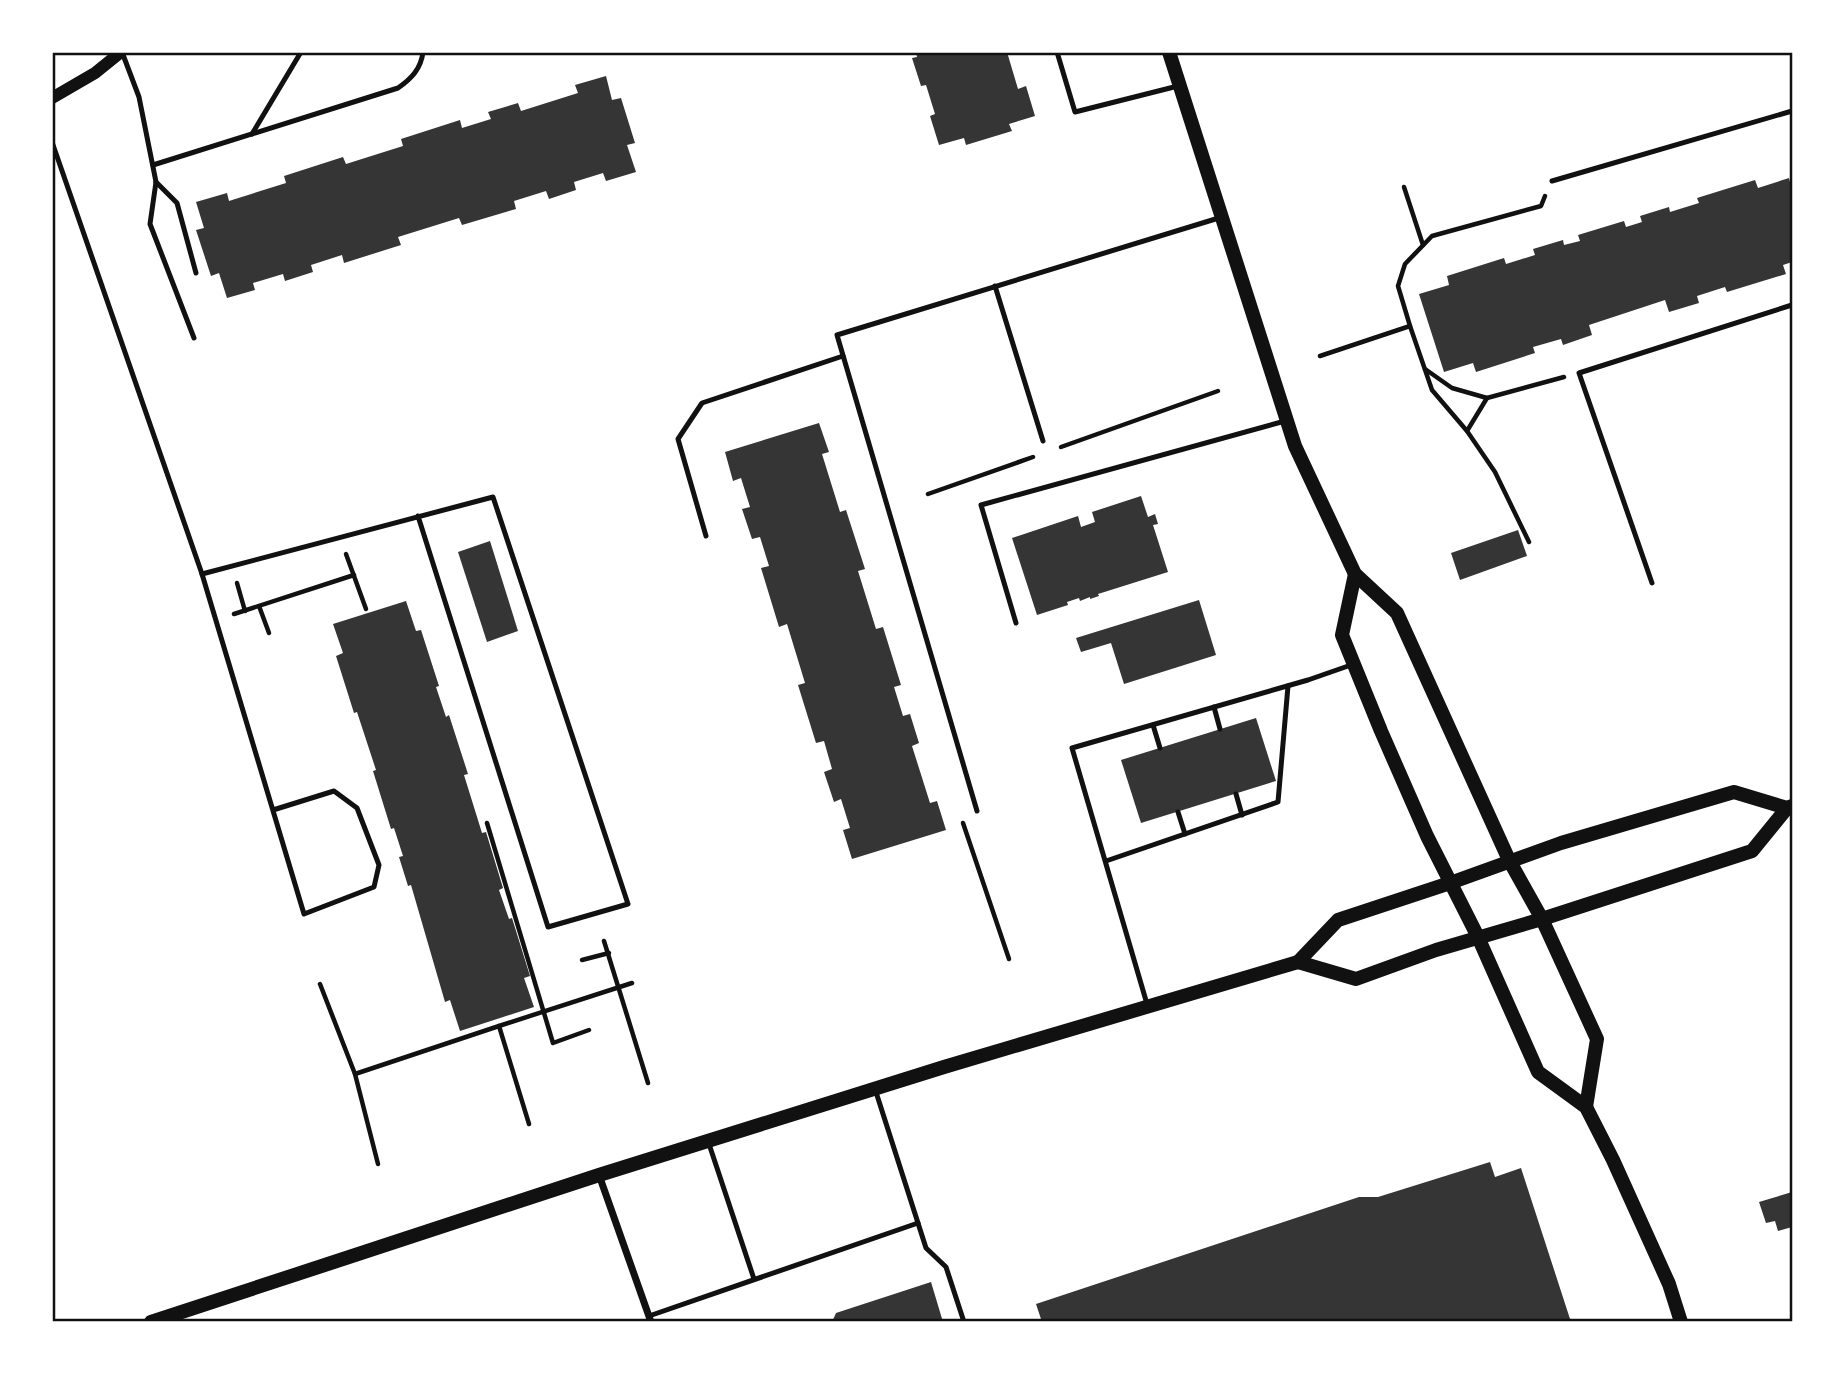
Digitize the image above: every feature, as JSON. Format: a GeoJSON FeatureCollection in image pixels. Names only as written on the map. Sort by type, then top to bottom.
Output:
{"type":"FeatureCollection","features":[{"type":"Feature","properties":{"kind":"main road"},"geometry":{"type":"LineString","coordinates":[[1169,52],[1296,446],[1355,574],[1397,613],[1509,860],[1542,919],[1597,1040],[1586,1107]]}},
{"type":"Feature","properties":{"kind":"main road"},"geometry":{"type":"LineString","coordinates":[[1355,574],[1342,635],[1352,665],[1538,1072],[1586,1107],[1669,1284],[1681,1321]]}},
{"type":"Feature","properties":{"kind":"main road"},"geometry":{"type":"LineString","coordinates":[[151,1321],[599,1175],[1298,962],[1338,920],[1450,883],[1509,860],[1734,792],[1790,807],[1752,851],[1478,937],[1356,979],[1298,962]]}},
{"type":"Feature","properties":{"kind":"street"},"geometry":{"type":"LineString","coordinates":[[52,99],[95,74],[122,52]]}},
{"type":"Feature","properties":{"kind":"street"},"geometry":{"type":"LineString","coordinates":[[599,1175],[650,1319]]}},
{"type":"Feature","properties":{"kind":"lane"},"geometry":{"type":"LineString","coordinates":[[122,52],[139,97],[156,182],[150,224],[194,338]]}},
{"type":"Feature","properties":{"kind":"lane"},"geometry":{"type":"LineString","coordinates":[[252,134],[301,52]]}},
{"type":"Feature","properties":{"kind":"lane"},"geometry":{"type":"LineString","coordinates":[[153,165],[398,88],[412,77],[422,60],[423,52]]}},
{"type":"Feature","properties":{"kind":"lane"},"geometry":{"type":"LineString","coordinates":[[1056,52],[1075,112],[1180,86]]}},
{"type":"Feature","properties":{"kind":"lane"},"geometry":{"type":"LineString","coordinates":[[1552,181],[1793,111]]}},
{"type":"Feature","properties":{"kind":"lane"},"geometry":{"type":"LineString","coordinates":[[52,142],[202,574],[304,914],[374,887],[379,865],[357,808],[334,792],[273,810]]}},
{"type":"Feature","properties":{"kind":"lane"},"geometry":{"type":"LineString","coordinates":[[156,182],[177,203],[196,273]]}},
{"type":"Feature","properties":{"kind":"lane"},"geometry":{"type":"LineString","coordinates":[[977,811],[837,335],[1222,217]]}},
{"type":"Feature","properties":{"kind":"lane"},"geometry":{"type":"LineString","coordinates":[[995,286],[1043,441]]}},
{"type":"Feature","properties":{"kind":"lane"},"geometry":{"type":"LineString","coordinates":[[1653,583],[1579,373],[1793,306]]}},
{"type":"Feature","properties":{"kind":"lane"},"geometry":{"type":"LineString","coordinates":[[706,536],[678,439],[702,403],[843,356]]}},
{"type":"Feature","properties":{"kind":"lane"},"geometry":{"type":"LineString","coordinates":[[1016,623],[981,505],[1287,420]]}},
{"type":"Feature","properties":{"kind":"lane"},"geometry":{"type":"LineString","coordinates":[[202,574],[418,516],[492,497],[628,904],[548,927],[418,516]]}},
{"type":"Feature","properties":{"kind":"lane"},"geometry":{"type":"LineString","coordinates":[[1148,1007],[1072,748],[1352,665]]}},
{"type":"Feature","properties":{"kind":"lane"},"geometry":{"type":"LineString","coordinates":[[1106,861],[1278,802],[1288,686]]}},
{"type":"Feature","properties":{"kind":"lane"},"geometry":{"type":"LineString","coordinates":[[1214,707],[1220,729]]}},
{"type":"Feature","properties":{"kind":"lane"},"geometry":{"type":"LineString","coordinates":[[1153,725],[1160,748]]}},
{"type":"Feature","properties":{"kind":"lane"},"geometry":{"type":"LineString","coordinates":[[1236,794],[1242,815]]}},
{"type":"Feature","properties":{"kind":"lane"},"geometry":{"type":"LineString","coordinates":[[1178,812],[1185,834]]}},
{"type":"Feature","properties":{"kind":"lane"},"geometry":{"type":"LineString","coordinates":[[875,1089],[926,1248],[946,1267],[964,1321]]}},
{"type":"Feature","properties":{"kind":"lane"},"geometry":{"type":"LineString","coordinates":[[709,1141],[754,1279]]}},
{"type":"Feature","properties":{"kind":"lane"},"geometry":{"type":"LineString","coordinates":[[650,1319],[754,1279],[918,1223]]}},
{"type":"Feature","properties":{"kind":"path"},"geometry":{"type":"LineString","coordinates":[[1530,542],[1495,472],[1432,390],[1398,286],[1405,264],[1432,236],[1541,205],[1552,181]]}},
{"type":"Feature","properties":{"kind":"path"},"geometry":{"type":"LineString","coordinates":[[1404,187],[1423,245]]}},
{"type":"Feature","properties":{"kind":"path"},"geometry":{"type":"LineString","coordinates":[[1320,356],[1409,326]]}},
{"type":"Feature","properties":{"kind":"path"},"geometry":{"type":"LineString","coordinates":[[1424,368],[1452,388],[1487,398],[1579,373]]}},
{"type":"Feature","properties":{"kind":"path"},"geometry":{"type":"LineString","coordinates":[[1054,449],[1218,391]]}},
{"type":"Feature","properties":{"kind":"path"},"geometry":{"type":"LineString","coordinates":[[1466,431],[1487,398]]}},
{"type":"Feature","properties":{"kind":"path"},"geometry":{"type":"LineString","coordinates":[[928,494],[1042,454]]}},
{"type":"Feature","properties":{"kind":"path"},"geometry":{"type":"LineString","coordinates":[[340,537],[366,609]]}},
{"type":"Feature","properties":{"kind":"path"},"geometry":{"type":"LineString","coordinates":[[232,566],[244,611]]}},
{"type":"Feature","properties":{"kind":"path"},"geometry":{"type":"LineString","coordinates":[[216,620],[354,575]]}},
{"type":"Feature","properties":{"kind":"path"},"geometry":{"type":"LineString","coordinates":[[259,606],[269,633]]}},
{"type":"Feature","properties":{"kind":"path"},"geometry":{"type":"LineString","coordinates":[[977,811],[961,818],[1009,959]]}},
{"type":"Feature","properties":{"kind":"path"},"geometry":{"type":"LineString","coordinates":[[487,823],[553,1043],[589,1030]]}},
{"type":"Feature","properties":{"kind":"path"},"geometry":{"type":"LineString","coordinates":[[604,941],[648,1083]]}},
{"type":"Feature","properties":{"kind":"path"},"geometry":{"type":"LineString","coordinates":[[582,960],[608,953]]}},
{"type":"Feature","properties":{"kind":"path"},"geometry":{"type":"LineString","coordinates":[[355,1074],[632,983]]}},
{"type":"Feature","properties":{"kind":"path"},"geometry":{"type":"LineString","coordinates":[[320,984],[355,1074],[378,1164]]}},
{"type":"Feature","properties":{"kind":"path"},"geometry":{"type":"LineString","coordinates":[[499,1026],[529,1124]]}},
{"type":"Feature","properties":{"kind":"building"},"geometry":{"type":"Polygon","coordinates":[[[916,52],[1007,52],[1018,89],[1026,86],[1035,116],[1009,124],[1012,131],[966,145],[964,138],[939,145],[930,116],[935,114],[926,85],[921,86],[912,58],[917,57],[916,52]]]}},
{"type":"Feature","properties":{"kind":"building"},"geometry":{"type":"Polygon","coordinates":[[[606,76],[612,100],[621,98],[635,143],[627,145],[636,172],[606,181],[603,173],[574,182],[576,190],[549,199],[546,191],[514,201],[516,209],[462,225],[459,218],[398,237],[401,245],[344,263],[342,255],[311,265],[313,272],[285,281],[283,274],[253,283],[255,290],[227,298],[219,273],[211,276],[196,230],[204,228],[196,202],[227,193],[229,201],[286,183],[284,176],[343,157],[346,164],[403,146],[401,139],[460,120],[462,128],[491,119],[488,112],[518,103],[521,111],[578,93],[575,85],[606,76]]]}},
{"type":"Feature","properties":{"kind":"building"},"geometry":{"type":"Polygon","coordinates":[[[1789,178],[1792,190],[1792,262],[1783,265],[1786,274],[1727,292],[1725,287],[1697,296],[1699,303],[1669,312],[1665,300],[1589,325],[1592,335],[1563,345],[1561,339],[1533,347],[1535,353],[1476,372],[1473,363],[1444,372],[1419,294],[1449,285],[1447,276],[1504,258],[1506,264],[1535,255],[1533,249],[1563,240],[1564,245],[1580,241],[1578,235],[1624,221],[1626,227],[1642,222],[1640,216],[1669,207],[1670,212],[1699,203],[1697,198],[1755,180],[1758,188],[1789,178]]]}},
{"type":"Feature","properties":{"kind":"building"},"geometry":{"type":"Polygon","coordinates":[[[819,423],[829,452],[822,454],[840,512],[846,510],[865,569],[858,571],[876,629],[883,627],[901,685],[894,687],[903,716],[910,714],[919,743],[912,746],[930,803],[937,801],[946,830],[852,859],[843,830],[850,828],[841,799],[834,802],[824,772],[832,769],[824,741],[816,743],[798,685],[805,683],[787,624],[779,627],[761,568],[769,566],[760,537],[752,539],[742,509],[750,507],[741,478],[733,481],[725,452],[819,423]]]}},
{"type":"Feature","properties":{"kind":"building"},"geometry":{"type":"Polygon","coordinates":[[[1141,496],[1148,517],[1155,514],[1158,524],[1153,525],[1168,572],[1098,594],[1099,596],[1090,599],[1080,601],[1079,598],[1067,602],[1068,605],[1037,615],[1012,538],[1078,516],[1081,527],[1095,522],[1092,512],[1141,496]]]}},
{"type":"Feature","properties":{"kind":"building"},"geometry":{"type":"Polygon","coordinates":[[[1518,530],[1527,556],[1460,580],[1451,553],[1518,530]]]}},
{"type":"Feature","properties":{"kind":"building"},"geometry":{"type":"Polygon","coordinates":[[[490,541],[518,631],[487,642],[458,552],[490,541]]]}},
{"type":"Feature","properties":{"kind":"building"},"geometry":{"type":"Polygon","coordinates":[[[1199,600],[1216,655],[1124,684],[1111,643],[1081,652],[1076,638],[1199,600]]]}},
{"type":"Feature","properties":{"kind":"building"},"geometry":{"type":"Polygon","coordinates":[[[406,601],[416,631],[421,630],[439,686],[436,687],[446,717],[449,715],[468,774],[464,775],[482,833],[486,832],[503,888],[499,890],[509,919],[512,918],[530,976],[524,978],[534,1007],[460,1031],[450,1000],[445,1002],[411,885],[408,886],[399,857],[403,856],[394,828],[391,829],[373,771],[376,770],[336,656],[343,653],[333,624],[406,601]]]}},
{"type":"Feature","properties":{"kind":"building"},"geometry":{"type":"Polygon","coordinates":[[[1256,718],[1276,781],[1141,823],[1121,760],[1256,718]]]}},
{"type":"Feature","properties":{"kind":"building"},"geometry":{"type":"Polygon","coordinates":[[[1490,1162],[1495,1177],[1521,1168],[1571,1322],[1042,1322],[1036,1304],[1359,1197],[1378,1197],[1490,1162]]]}},
{"type":"Feature","properties":{"kind":"building"},"geometry":{"type":"Polygon","coordinates":[[[1792,1192],[1792,1227],[1778,1231],[1775,1221],[1766,1223],[1759,1202],[1792,1192]]]}},
{"type":"Feature","properties":{"kind":"building"},"geometry":{"type":"Polygon","coordinates":[[[931,1282],[943,1322],[832,1322],[836,1313],[931,1282]]]}}]}
